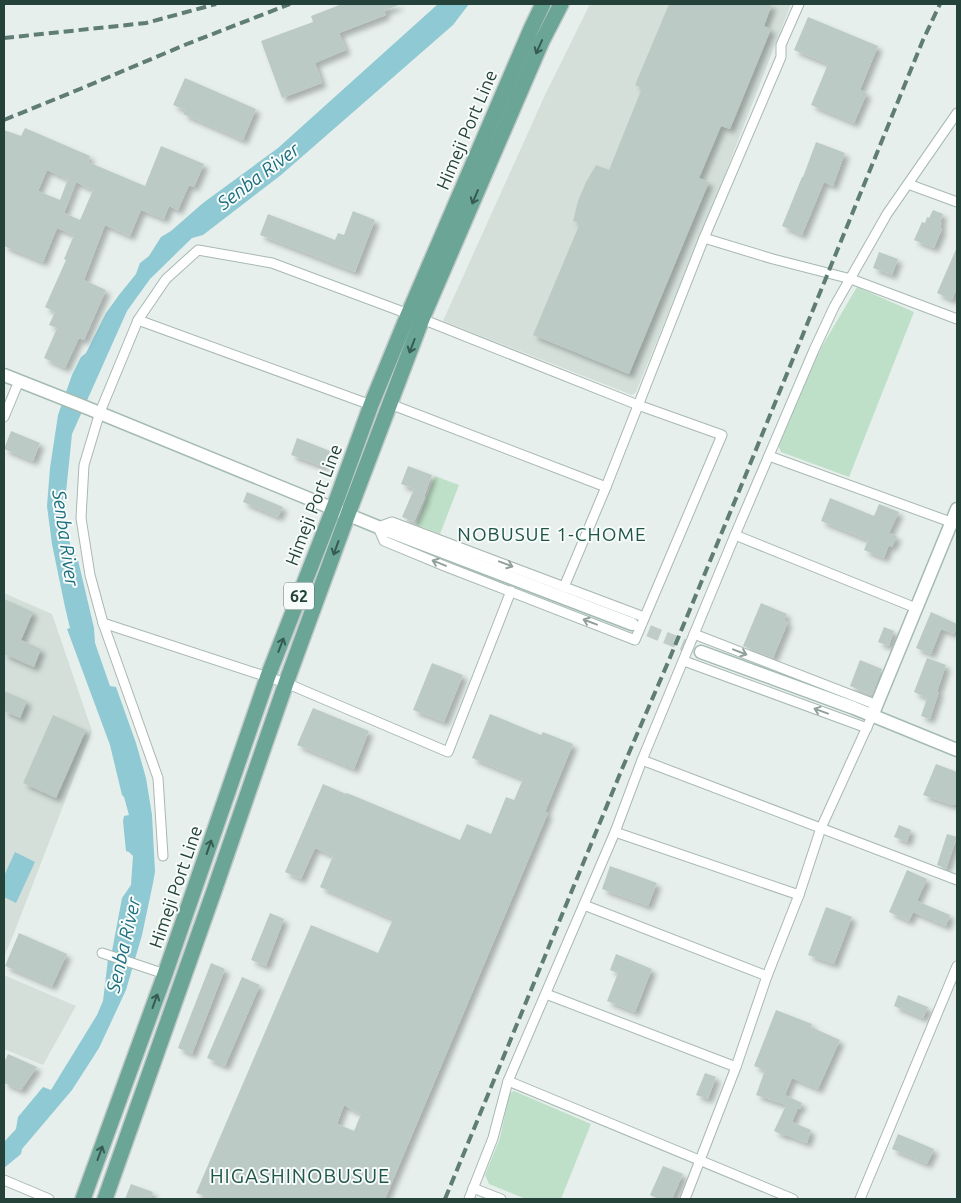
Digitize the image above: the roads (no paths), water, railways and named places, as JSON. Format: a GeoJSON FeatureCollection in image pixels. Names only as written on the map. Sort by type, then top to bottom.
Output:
{"type":"FeatureCollection","features":[{"type":"Feature","properties":{"kind":"main road","name":"Himeji Port Line"},"geometry":{"type":"LineString","coordinates":[[105,1199],[286,683],[390,404],[415,317],[531,29],[543,4]]}},
{"type":"Feature","properties":{"kind":"main road","name":"Himeji Port Line"},"geometry":{"type":"LineString","coordinates":[[84,1199],[165,974],[268,676],[334,508],[371,405],[415,317],[542,41],[561,4]]}},
{"type":"Feature","properties":{"kind":"street"},"geometry":{"type":"LineString","coordinates":[[564,587],[606,487],[704,238],[780,57],[782,45],[799,4]]}},
{"type":"Feature","properties":{"kind":"street"},"geometry":{"type":"LineString","coordinates":[[469,1199],[493,1138],[508,1081],[615,832],[642,760],[735,535],[830,316],[887,214],[957,113]]}},
{"type":"Feature","properties":{"kind":"street"},"geometry":{"type":"LineString","coordinates":[[908,184],[957,202]]}},
{"type":"Feature","properties":{"kind":"street"},"geometry":{"type":"LineString","coordinates":[[704,238],[773,260],[851,279],[957,319]]}},
{"type":"Feature","properties":{"kind":"street"},"geometry":{"type":"LineString","coordinates":[[163,856],[158,778],[103,623],[90,576],[81,518],[84,464],[100,412],[138,320],[166,279],[198,250],[272,263],[638,405],[722,435],[635,640],[384,541],[378,527]]}},
{"type":"Feature","properties":{"kind":"street"},"geometry":{"type":"LineString","coordinates":[[138,320],[371,405]]}},
{"type":"Feature","properties":{"kind":"street"},"geometry":{"type":"LineString","coordinates":[[4,375],[100,412],[378,527],[632,624]]}},
{"type":"Feature","properties":{"kind":"street"},"geometry":{"type":"LineString","coordinates":[[4,416],[18,381]]}},
{"type":"Feature","properties":{"kind":"street"},"geometry":{"type":"LineString","coordinates":[[390,404],[606,487]]}},
{"type":"Feature","properties":{"kind":"street"},"geometry":{"type":"LineString","coordinates":[[769,456],[955,524]]}},
{"type":"Feature","properties":{"kind":"street"},"geometry":{"type":"LineString","coordinates":[[685,1199],[736,1067],[821,828],[874,710],[916,608],[955,524],[957,509]]}},
{"type":"Feature","properties":{"kind":"street"},"geometry":{"type":"LineString","coordinates":[[378,527],[392,522],[644,617]]}},
{"type":"Feature","properties":{"kind":"street"},"geometry":{"type":"LineString","coordinates":[[735,535],[916,608]]}},
{"type":"Feature","properties":{"kind":"street"},"geometry":{"type":"LineString","coordinates":[[103,623],[268,676],[448,752],[511,592]]}},
{"type":"Feature","properties":{"kind":"street"},"geometry":{"type":"LineString","coordinates":[[694,634],[874,710],[957,750]]}},
{"type":"Feature","properties":{"kind":"street"},"geometry":{"type":"LineString","coordinates":[[701,652],[874,710]]}},
{"type":"Feature","properties":{"kind":"street"},"geometry":{"type":"LineString","coordinates":[[684,661],[866,728]]}},
{"type":"Feature","properties":{"kind":"street"},"geometry":{"type":"LineString","coordinates":[[642,760],[957,880]]}},
{"type":"Feature","properties":{"kind":"street"},"geometry":{"type":"LineString","coordinates":[[615,832],[798,895]]}},
{"type":"Feature","properties":{"kind":"street"},"geometry":{"type":"LineString","coordinates":[[584,906],[768,976]]}},
{"type":"Feature","properties":{"kind":"street"},"geometry":{"type":"LineString","coordinates":[[102,953],[165,974]]}},
{"type":"Feature","properties":{"kind":"street"},"geometry":{"type":"LineString","coordinates":[[860,1199],[956,972]]}},
{"type":"Feature","properties":{"kind":"street"},"geometry":{"type":"LineString","coordinates":[[546,994],[736,1067]]}},
{"type":"Feature","properties":{"kind":"street"},"geometry":{"type":"LineString","coordinates":[[508,1081],[793,1199]]}},
{"type":"Feature","properties":{"kind":"street"},"geometry":{"type":"LineString","coordinates":[[4,1180],[49,1199]]}},
{"type":"Feature","properties":{"kind":"street"},"geometry":{"type":"LineString","coordinates":[[473,1188],[501,1199]]}},
{"type":"Feature","properties":{"kind":"water","name":"Senba River"},"geometry":{"type":"Polygon","coordinates":[[[438,4],[469,4],[453,25],[281,175],[203,235],[192,238],[150,279],[127,311],[72,434],[65,519],[71,548],[78,560],[94,628],[95,643],[110,686],[116,687],[146,778],[152,815],[155,872],[142,935],[126,990],[99,1048],[72,1090],[22,1149],[21,1154],[4,1168],[4,1142],[16,1129],[18,1117],[43,1087],[51,1090],[97,1015],[103,1001],[109,951],[112,951],[122,898],[131,885],[133,856],[126,851],[123,821],[124,816],[129,815],[122,795],[110,745],[67,629],[70,628],[52,544],[47,506],[50,468],[58,415],[72,375],[81,357],[86,353],[106,313],[136,274],[140,263],[149,256],[161,237],[171,231],[203,203],[278,148],[438,4]]]}},
{"type":"Feature","properties":{"kind":"water"},"geometry":{"type":"Polygon","coordinates":[[[15,852],[35,862],[16,903],[4,897],[4,876],[15,852]]]}},
{"type":"Feature","properties":{"kind":"tunnel"},"geometry":{"type":"LineString","coordinates":[[632,624],[701,652]]}},
{"type":"Feature","properties":{"kind":"railway"},"geometry":{"type":"LineString","coordinates":[[4,38],[146,23],[216,4]]}},
{"type":"Feature","properties":{"kind":"railway"},"geometry":{"type":"LineString","coordinates":[[4,120],[187,44],[290,4]]}},
{"type":"Feature","properties":{"kind":"railway"},"geometry":{"type":"LineString","coordinates":[[445,1199],[744,479],[923,40],[940,4]]}},
{"type":"Feature","properties":{"kind":"district","name":"NOBUSUE 1-CHOME"},"geometry":{"type":"Point","coordinates":[552,534]}},
{"type":"Feature","properties":{"kind":"district","name":"HIGASHINOBUSUE"},"geometry":{"type":"Point","coordinates":[300,1176]}}]}
